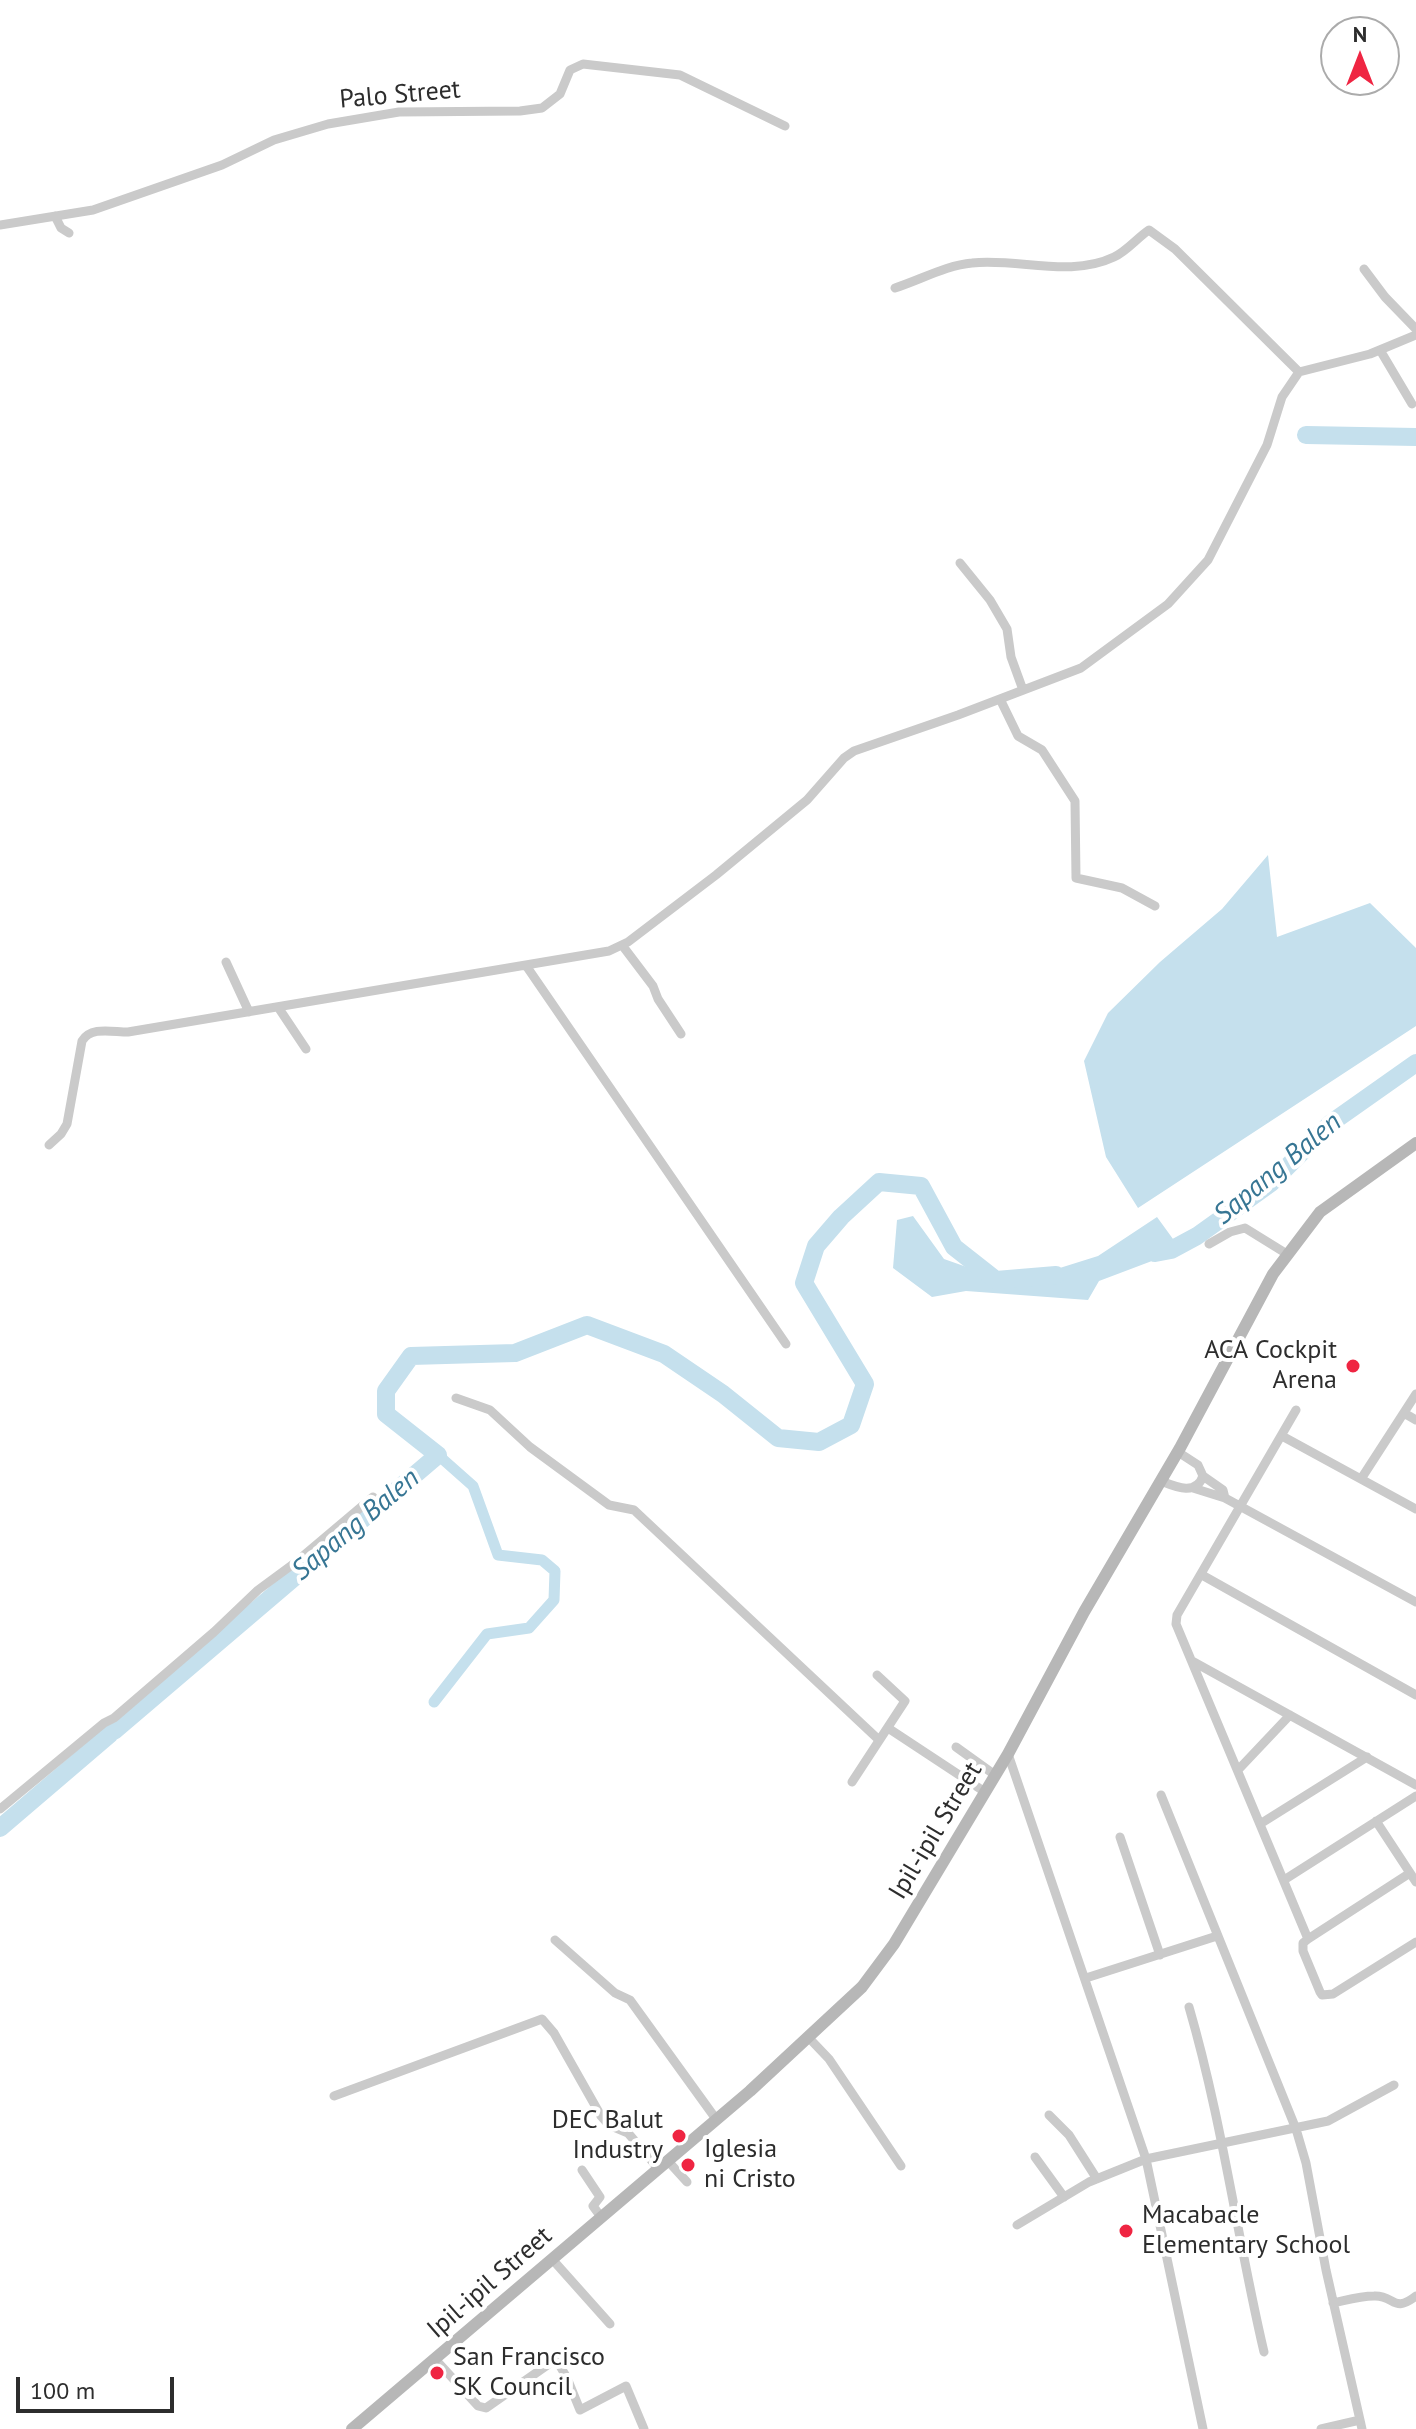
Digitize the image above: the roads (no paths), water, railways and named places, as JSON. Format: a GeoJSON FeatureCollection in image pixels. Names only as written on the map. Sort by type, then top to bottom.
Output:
{"type":"FeatureCollection","features":[{"type":"Feature","properties":{"kind":"street","name":"Palo Street"},"geometry":{"type":"LineString","coordinates":[[0,225],[93,210],[222,165],[274,140],[328,124],[399,112],[542,108],[560,94],[570,70],[583,64],[680,75],[785,126]]}},
{"type":"Feature","properties":{"kind":"street"},"geometry":{"type":"LineString","coordinates":[[55,216],[61,228],[69,233]]}},
{"type":"Feature","properties":{"kind":"street"},"geometry":{"type":"LineString","coordinates":[[895,288],[968,263],[1007,261],[1055,267],[1106,260],[1118,255],[1149,230],[1175,249],[1299,372]]}},
{"type":"Feature","properties":{"kind":"street"},"geometry":{"type":"LineString","coordinates":[[49,1145],[67,1124],[82,1041],[92,1031],[128,1032],[594,956],[622,945],[716,875],[807,800],[854,751],[1071,673],[1102,654],[1168,604],[1199,573],[1267,445],[1282,397],[1299,372],[1380,350],[1416,332],[1364,269]]}},
{"type":"Feature","properties":{"kind":"street"},"geometry":{"type":"LineString","coordinates":[[1380,350],[1412,404]]}},
{"type":"Feature","properties":{"kind":"street"},"geometry":{"type":"LineString","coordinates":[[960,563],[990,600],[1007,629],[1011,657],[1023,690]]}},
{"type":"Feature","properties":{"kind":"street"},"geometry":{"type":"LineString","coordinates":[[1000,699],[1018,736],[1042,750],[1075,801],[1076,878],[1122,888],[1155,906]]}},
{"type":"Feature","properties":{"kind":"street"},"geometry":{"type":"LineString","coordinates":[[622,945],[653,986],[681,1034]]}},
{"type":"Feature","properties":{"kind":"street"},"geometry":{"type":"LineString","coordinates":[[226,962],[249,1012]]}},
{"type":"Feature","properties":{"kind":"street"},"geometry":{"type":"LineString","coordinates":[[527,967],[786,1344]]}},
{"type":"Feature","properties":{"kind":"street"},"geometry":{"type":"LineString","coordinates":[[278,1007],[306,1049]]}},
{"type":"Feature","properties":{"kind":"street","name":"Ipil-ipil Street"},"geometry":{"type":"LineString","coordinates":[[352,2429],[716,2119],[862,1987],[881,1964],[1008,1754],[1084,1612],[1178,1452],[1273,1274],[1320,1212],[1416,1143]]}},
{"type":"Feature","properties":{"kind":"street"},"geometry":{"type":"LineString","coordinates":[[1209,1244],[1230,1232],[1245,1228],[1287,1254]]}},
{"type":"Feature","properties":{"kind":"street"},"geometry":{"type":"LineString","coordinates":[[1361,1479],[1416,1394]]}},
{"type":"Feature","properties":{"kind":"street"},"geometry":{"type":"LineString","coordinates":[[456,1398],[490,1410],[530,1447],[609,1505],[634,1510],[879,1740]]}},
{"type":"Feature","properties":{"kind":"street"},"geometry":{"type":"LineString","coordinates":[[1296,1410],[1177,1615],[1176,1624],[1308,1939]]}},
{"type":"Feature","properties":{"kind":"street"},"geometry":{"type":"LineString","coordinates":[[1404,1413],[1416,1420]]}},
{"type":"Feature","properties":{"kind":"street"},"geometry":{"type":"LineString","coordinates":[[1282,1436],[1416,1509]]}},
{"type":"Feature","properties":{"kind":"street"},"geometry":{"type":"LineString","coordinates":[[1178,1452],[1198,1465],[1203,1476],[1223,1490],[1225,1498]]}},
{"type":"Feature","properties":{"kind":"street"},"geometry":{"type":"LineString","coordinates":[[1193,1488],[1201,1483],[1203,1476]]}},
{"type":"Feature","properties":{"kind":"street"},"geometry":{"type":"LineString","coordinates":[[1161,1481],[1181,1489],[1193,1488],[1243,1506],[1416,1602]]}},
{"type":"Feature","properties":{"kind":"street"},"geometry":{"type":"LineString","coordinates":[[0,1809],[114,1718],[258,1590],[373,1497]]}},
{"type":"Feature","properties":{"kind":"street"},"geometry":{"type":"LineString","coordinates":[[1202,1575],[1416,1695]]}},
{"type":"Feature","properties":{"kind":"street"},"geometry":{"type":"LineString","coordinates":[[1192,1661],[1414,1780]]}},
{"type":"Feature","properties":{"kind":"street"},"geometry":{"type":"LineString","coordinates":[[852,1782],[905,1701],[877,1675]]}},
{"type":"Feature","properties":{"kind":"street"},"geometry":{"type":"LineString","coordinates":[[1238,1770],[1290,1715]]}},
{"type":"Feature","properties":{"kind":"street"},"geometry":{"type":"LineString","coordinates":[[888,1728],[985,1792]]}},
{"type":"Feature","properties":{"kind":"street"},"geometry":{"type":"LineString","coordinates":[[956,1747],[995,1775]]}},
{"type":"Feature","properties":{"kind":"street"},"geometry":{"type":"LineString","coordinates":[[1008,1754],[1146,2159],[1203,2429]]}},
{"type":"Feature","properties":{"kind":"street"},"geometry":{"type":"LineString","coordinates":[[1260,1824],[1367,1757]]}},
{"type":"Feature","properties":{"kind":"street"},"geometry":{"type":"LineString","coordinates":[[1161,1795],[1296,2129],[1306,2163],[1333,2303],[1361,2424],[1321,2429]]}},
{"type":"Feature","properties":{"kind":"street"},"geometry":{"type":"LineString","coordinates":[[1284,1880],[1416,1796]]}},
{"type":"Feature","properties":{"kind":"street"},"geometry":{"type":"LineString","coordinates":[[1376,1821],[1416,1882]]}},
{"type":"Feature","properties":{"kind":"street"},"geometry":{"type":"LineString","coordinates":[[1120,1837],[1160,1955]]}},
{"type":"Feature","properties":{"kind":"street"},"geometry":{"type":"LineString","coordinates":[[1410,1873],[1308,1939],[1303,1943],[1303,1951],[1320,1992],[1326,1995],[1333,1994],[1416,1942]]}},
{"type":"Feature","properties":{"kind":"street"},"geometry":{"type":"LineString","coordinates":[[1086,1978],[1217,1936]]}},
{"type":"Feature","properties":{"kind":"street"},"geometry":{"type":"LineString","coordinates":[[555,1940],[615,1993],[630,2000],[716,2119]]}},
{"type":"Feature","properties":{"kind":"street"},"geometry":{"type":"LineString","coordinates":[[1189,2007],[1222,2142],[1264,2352]]}},
{"type":"Feature","properties":{"kind":"street"},"geometry":{"type":"LineString","coordinates":[[334,2096],[542,2019],[554,2033],[609,2125],[628,2133],[687,2182]]}},
{"type":"Feature","properties":{"kind":"street"},"geometry":{"type":"LineString","coordinates":[[809,2038],[829,2059],[901,2166]]}},
{"type":"Feature","properties":{"kind":"street"},"geometry":{"type":"LineString","coordinates":[[1017,2225],[1097,2179],[1146,2159],[1328,2121],[1394,2085]]}},
{"type":"Feature","properties":{"kind":"street"},"geometry":{"type":"LineString","coordinates":[[1049,2115],[1069,2135],[1097,2179]]}},
{"type":"Feature","properties":{"kind":"street"},"geometry":{"type":"LineString","coordinates":[[1035,2157],[1064,2197]]}},
{"type":"Feature","properties":{"kind":"street"},"geometry":{"type":"LineString","coordinates":[[582,2170],[600,2197],[593,2206],[601,2217]]}},
{"type":"Feature","properties":{"kind":"street"},"geometry":{"type":"LineString","coordinates":[[552,2259],[610,2324]]}},
{"type":"Feature","properties":{"kind":"street"},"geometry":{"type":"LineString","coordinates":[[1333,2303],[1379,2295],[1398,2305],[1406,2304],[1416,2296]]}},
{"type":"Feature","properties":{"kind":"street"},"geometry":{"type":"LineString","coordinates":[[435,2359],[482,2408],[566,2352]]}},
{"type":"Feature","properties":{"kind":"street"},"geometry":{"type":"LineString","coordinates":[[556,2359],[580,2410],[626,2386],[644,2429]]}},
{"type":"Feature","properties":{"kind":"water"},"geometry":{"type":"Polygon","coordinates":[[[1268,855],[1277,937],[1370,903],[1416,948],[1416,1026],[1138,1208],[1106,1157],[1084,1061],[1108,1013],[1160,962],[1222,909],[1268,855]]]}},
{"type":"Feature","properties":{"kind":"water"},"geometry":{"type":"Polygon","coordinates":[[[913,1216],[944,1259],[1012,1283],[1098,1256],[1157,1217],[1181,1250],[1099,1281],[1088,1300],[966,1291],[932,1297],[893,1268],[897,1220],[913,1216]]]}},
{"type":"Feature","properties":{"kind":"waterway"},"geometry":{"type":"LineString","coordinates":[[1306,435],[1416,437]]}},
{"type":"Feature","properties":{"kind":"waterway","name":"Sapang Balen"},"geometry":{"type":"LineString","coordinates":[[1155,1253],[1171,1250],[1197,1236],[1271,1183],[1331,1123],[1416,1063]]}},
{"type":"Feature","properties":{"kind":"waterway","name":"Sapang Balen"},"geometry":{"type":"LineString","coordinates":[[114,1731],[438,1455],[386,1414],[386,1391],[411,1356],[515,1353],[587,1325],[664,1354],[723,1394],[778,1438],[819,1442],[851,1425],[865,1384],[804,1283],[816,1246],[841,1217],[879,1182],[921,1186],[954,1247],[996,1280],[1056,1275]]}},
{"type":"Feature","properties":{"kind":"waterway"},"geometry":{"type":"LineString","coordinates":[[434,1702],[487,1634],[529,1628],[554,1600],[555,1571],[542,1560],[498,1555],[473,1486],[438,1455]]}},
{"type":"Feature","properties":{"kind":"waterway","name":"Sapang Balen"},"geometry":{"type":"LineString","coordinates":[[0,1828],[110,1734]]}},
{"type":"Feature","properties":{"kind":"place","name":"ACA Cockpit Arena"},"geometry":{"type":"Point","coordinates":[1353,1366]}},
{"type":"Feature","properties":{"kind":"place","name":"DEC Balut Industry"},"geometry":{"type":"Point","coordinates":[679,2136]}},
{"type":"Feature","properties":{"kind":"place","name":"Iglesia ni Cristo"},"geometry":{"type":"Point","coordinates":[688,2165]}},
{"type":"Feature","properties":{"kind":"place","name":"Macabacle Elementary School"},"geometry":{"type":"Point","coordinates":[1126,2231]}},
{"type":"Feature","properties":{"kind":"place","name":"San Francisco SK Council"},"geometry":{"type":"Point","coordinates":[437,2373]}}]}
